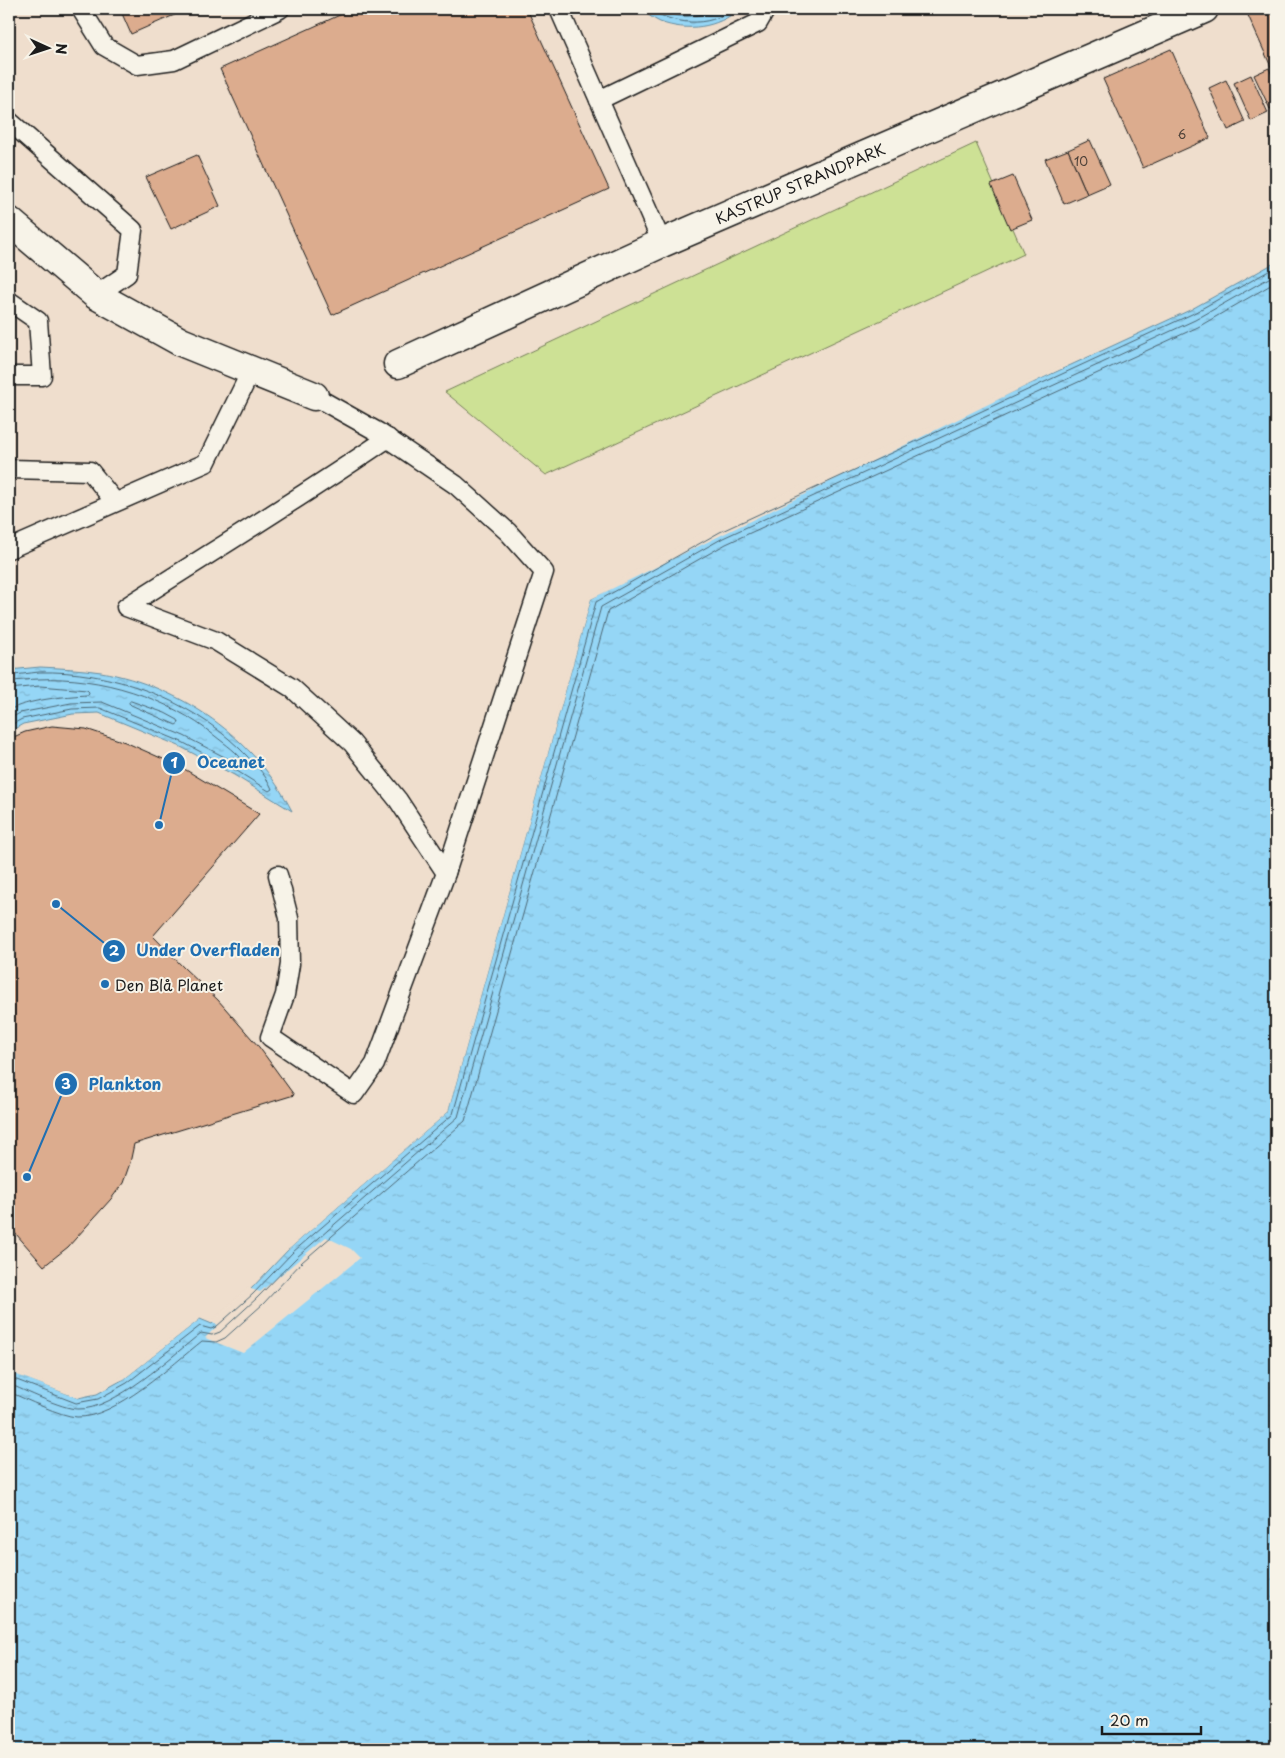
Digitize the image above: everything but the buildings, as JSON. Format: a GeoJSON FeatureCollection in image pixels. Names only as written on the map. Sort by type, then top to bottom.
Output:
{"type":"FeatureCollection","features":[{"type":"Feature","properties":{"kind":"street","name":"KASTRUP STRANDPARK"},"geometry":{"type":"LineString","coordinates":[[398,364],[662,243],[1204,9]]}},
{"type":"Feature","properties":{"kind":"street"},"geometry":{"type":"LineString","coordinates":[[9,221],[96,295],[181,342],[314,396]]}},
{"type":"Feature","properties":{"kind":"lane"},"geometry":{"type":"LineString","coordinates":[[81,9],[104,46],[137,66],[174,60],[280,9]]}},
{"type":"Feature","properties":{"kind":"lane"},"geometry":{"type":"LineString","coordinates":[[559,9],[662,243]]}},
{"type":"Feature","properties":{"kind":"lane"},"geometry":{"type":"LineString","coordinates":[[599,100],[758,23],[766,9]]}},
{"type":"Feature","properties":{"kind":"lane"},"geometry":{"type":"LineString","coordinates":[[9,122],[133,230],[127,274],[96,295]]}},
{"type":"Feature","properties":{"kind":"lane"},"geometry":{"type":"LineString","coordinates":[[9,301],[38,321],[42,376],[9,376]]}},
{"type":"Feature","properties":{"kind":"lane"},"geometry":{"type":"LineString","coordinates":[[9,549],[206,463],[251,371]]}},
{"type":"Feature","properties":{"kind":"lane"},"geometry":{"type":"LineString","coordinates":[[278,875],[289,918],[290,964],[285,995],[270,1037],[354,1094],[375,1064],[446,872],[544,572],[508,532],[456,485],[388,438],[314,396]]}},
{"type":"Feature","properties":{"kind":"lane"},"geometry":{"type":"LineString","coordinates":[[388,438],[310,491],[126,607],[216,641],[292,688],[352,743],[398,800],[446,872]]}},
{"type":"Feature","properties":{"kind":"lane"},"geometry":{"type":"LineString","coordinates":[[9,469],[90,471],[115,502]]}},
{"type":"Feature","properties":{"kind":"green space"},"geometry":{"type":"Polygon","coordinates":[[[976,143],[1024,254],[546,475],[445,392],[976,143]]]}},
{"type":"Feature","properties":{"kind":"water"},"geometry":{"type":"Polygon","coordinates":[[[640,9],[739,9],[712,24],[681,27],[660,22],[640,9]]]}},
{"type":"Feature","properties":{"kind":"water"},"geometry":{"type":"Polygon","coordinates":[[[1276,262],[1276,1749],[9,1749],[9,1371],[78,1398],[97,1394],[124,1379],[200,1319],[212,1324],[250,1290],[289,1249],[448,1112],[591,599],[718,528],[1190,310],[1276,262]]]}},
{"type":"Feature","properties":{"kind":"water"},"geometry":{"type":"Polygon","coordinates":[[[40,667],[101,672],[131,679],[159,689],[187,703],[213,719],[258,760],[292,811],[234,775],[179,746],[99,713],[73,714],[23,724],[9,732],[9,670],[40,667]]]}},
{"type":"Feature","properties":{"kind":"pier"},"geometry":{"type":"Polygon","coordinates":[[[1138,331],[591,599],[448,1112],[280,1255],[446,1110],[589,598],[717,525],[1138,331]]]}},
{"type":"Feature","properties":{"kind":"pier"},"geometry":{"type":"Polygon","coordinates":[[[326,1237],[351,1249],[360,1258],[243,1353],[205,1338],[218,1325],[198,1317],[212,1321],[248,1288],[260,1292],[326,1237]]]}},
{"type":"Feature","properties":{"kind":"pier"},"geometry":{"type":"Polygon","coordinates":[[[197,1318],[200,1319],[124,1379],[105,1387],[122,1377],[197,1318]]]}},
{"type":"Feature","properties":{"kind":"pier"},"geometry":{"type":"Polygon","coordinates":[[[9,1369],[78,1396],[90,1393],[78,1398],[9,1372],[9,1369]]]}},
{"type":"Feature","properties":{"kind":"place","name":"Oceanet"},"geometry":{"type":"Point","coordinates":[159,825]}},
{"type":"Feature","properties":{"kind":"place","name":"Under Overfladen"},"geometry":{"type":"Point","coordinates":[56,904]}},
{"type":"Feature","properties":{"kind":"place","name":"Den Blå Planet"},"geometry":{"type":"Point","coordinates":[105,984]}},
{"type":"Feature","properties":{"kind":"place","name":"Plankton"},"geometry":{"type":"Point","coordinates":[27,1177]}}]}
